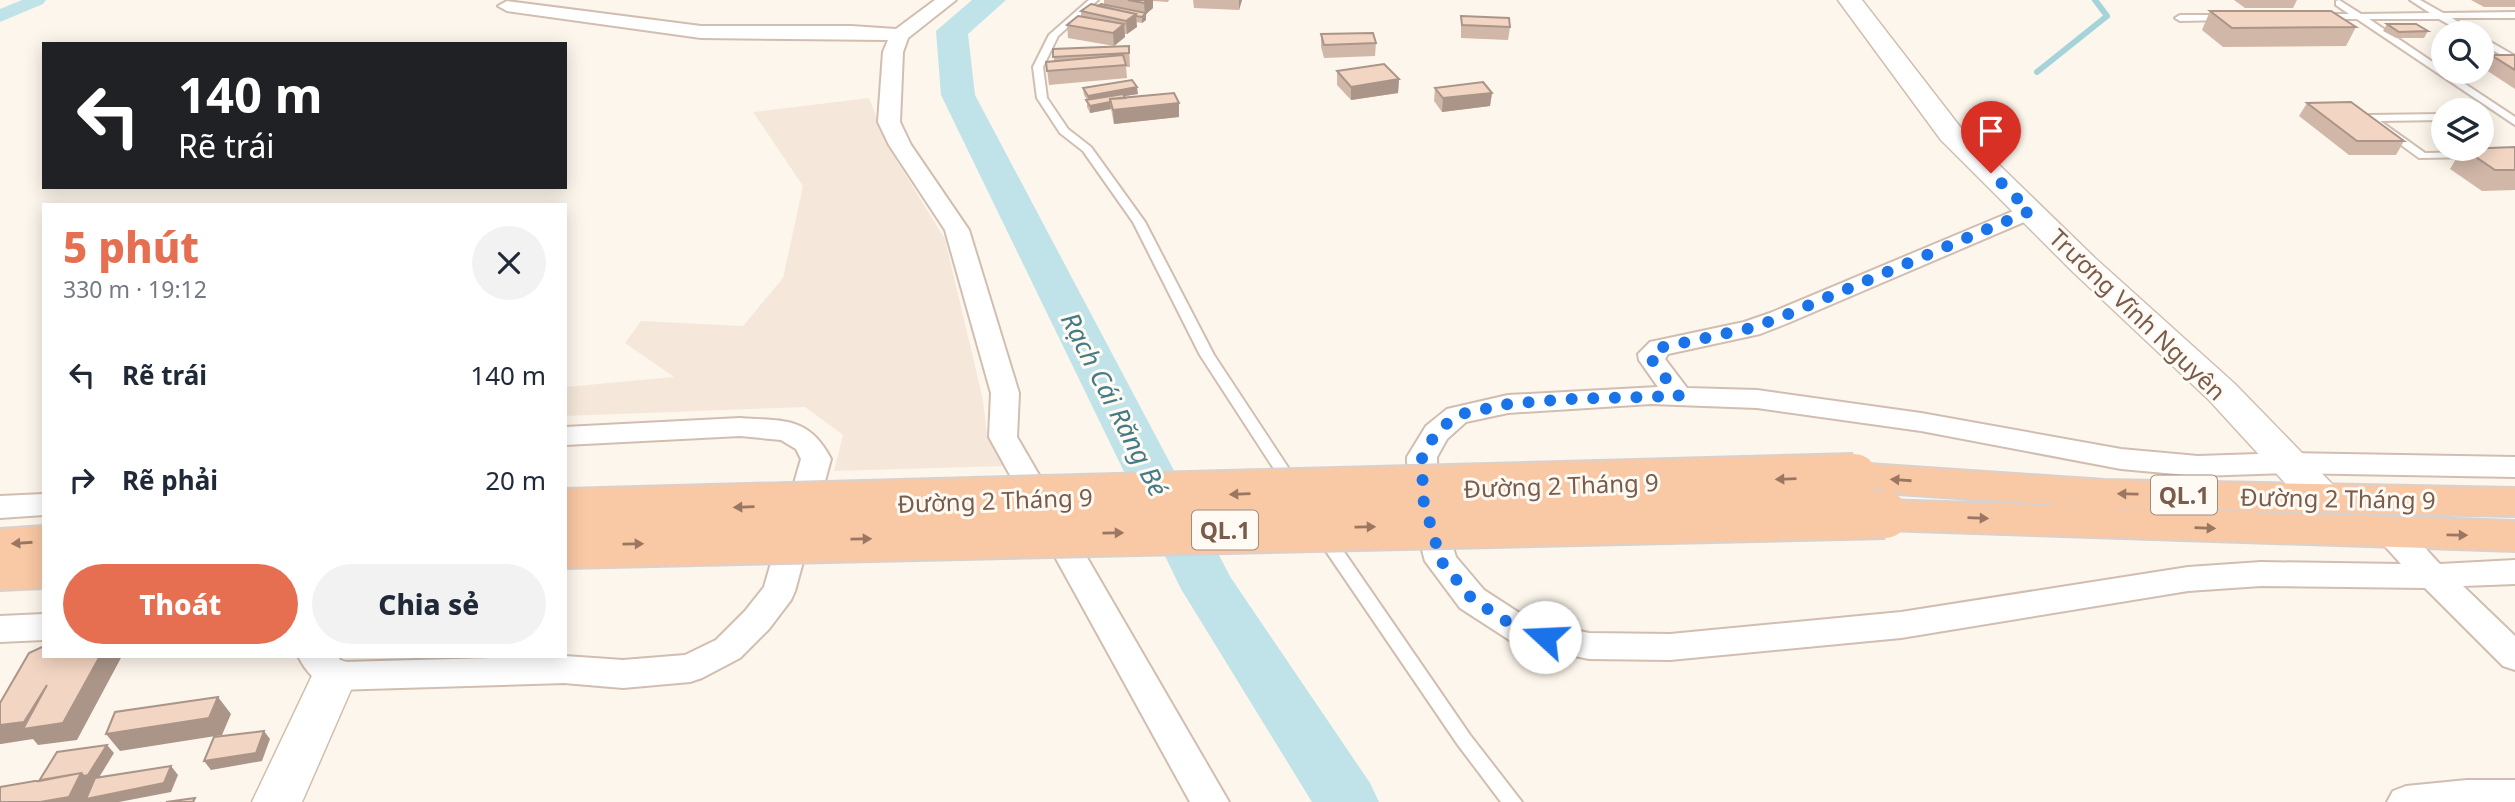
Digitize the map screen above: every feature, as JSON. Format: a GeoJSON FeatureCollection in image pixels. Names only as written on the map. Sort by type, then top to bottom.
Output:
{"type":"FeatureCollection","features":[{"type":"Feature","properties":{"kind":"highway","name":"Đường 2 Tháng 9"},"geometry":{"type":"LineString","coordinates":[[567,512],[1854,477],[2105,494],[2186,480],[2322,498],[2515,502]]}},
{"type":"Feature","properties":{"kind":"highway","name":"Đường 2 Tháng 9"},"geometry":{"type":"LineString","coordinates":[[567,545],[1885,515],[2390,534],[2515,536]]}},
{"type":"Feature","properties":{"kind":"highway"},"geometry":{"type":"LineString","coordinates":[[0,544],[42,541]]}},
{"type":"Feature","properties":{"kind":"highway"},"geometry":{"type":"LineString","coordinates":[[0,574],[42,572]]}},
{"type":"Feature","properties":{"kind":"street"},"geometry":{"type":"LineString","coordinates":[[947,0],[900,35],[893,52],[890,121],[900,145],[957,230],[1005,393],[1003,437],[1210,802]]}},
{"type":"Feature","properties":{"kind":"street","name":"Trương Vĩnh Nguyên"},"geometry":{"type":"LineString","coordinates":[[1850,0],[1951,134],[2222,392],[2322,498]]}},
{"type":"Feature","properties":{"kind":"street"},"geometry":{"type":"LineString","coordinates":[[507,6],[701,32],[851,32],[900,35]]}},
{"type":"Feature","properties":{"kind":"street"},"geometry":{"type":"LineString","coordinates":[[1679,396],[1652,360],[1651,354],[1659,348],[1751,328],[1779,318],[2030,211]]}},
{"type":"Feature","properties":{"kind":"street"},"geometry":{"type":"LineString","coordinates":[[2515,467],[2288,463],[2186,480],[2121,459],[1921,422],[1757,399],[1679,396],[1508,404],[1457,415],[1436,433],[1422,457],[1423,499],[1441,561],[1472,599],[1523,632],[1589,646],[1670,647],[1901,625],[2188,579],[2261,575],[2433,576],[2515,572]]}},
{"type":"Feature","properties":{"kind":"street"},"geometry":{"type":"LineString","coordinates":[[277,802],[325,666],[564,669],[623,674],[690,668],[728,649],[757,620],[779,591],[816,458],[808,443],[788,431],[740,427],[567,436]]}},
{"type":"Feature","properties":{"kind":"street"},"geometry":{"type":"LineString","coordinates":[[0,507],[42,504]]}},
{"type":"Feature","properties":{"kind":"street"},"geometry":{"type":"LineString","coordinates":[[2390,534],[2515,657]]}},
{"type":"Feature","properties":{"kind":"street"},"geometry":{"type":"LineString","coordinates":[[0,629],[42,627]]}},
{"type":"Feature","properties":{"kind":"street"},"geometry":{"type":"LineString","coordinates":[[2406,802],[2466,796],[2515,796]]}},
{"type":"Feature","properties":{"kind":"lane"},"geometry":{"type":"LineString","coordinates":[[1094,0],[1054,35],[1038,67],[1042,98],[1064,131],[1087,149],[1139,222],[1207,355],[1339,558],[1464,740],[1512,802]]}},
{"type":"Feature","properties":{"kind":"lane"},"geometry":{"type":"LineString","coordinates":[[2414,0],[2449,21]]}},
{"type":"Feature","properties":{"kind":"lane"},"geometry":{"type":"LineString","coordinates":[[2339,3],[2501,116],[2515,122]]}},
{"type":"Feature","properties":{"kind":"lane"},"geometry":{"type":"LineString","coordinates":[[2308,17],[2515,15]]}},
{"type":"Feature","properties":{"kind":"lane"},"geometry":{"type":"LineString","coordinates":[[2180,18],[2231,18]]}},
{"type":"Feature","properties":{"kind":"lane"},"geometry":{"type":"LineString","coordinates":[[2494,47],[2513,58]]}},
{"type":"Feature","properties":{"kind":"lane"},"geometry":{"type":"LineString","coordinates":[[2494,116],[2501,116]]}},
{"type":"Feature","properties":{"kind":"lane"},"geometry":{"type":"LineString","coordinates":[[2431,117],[2369,118],[2423,156],[2431,156]]}},
{"type":"Feature","properties":{"kind":"shaded area"},"geometry":{"type":"Polygon","coordinates":[[[869,98],[890,150],[945,239],[983,400],[987,435],[1005,466],[834,471],[843,435],[805,407],[567,416],[567,387],[674,377],[625,343],[641,321],[743,326],[783,278],[803,186],[753,112],[869,98]]]}},
{"type":"Feature","properties":{"kind":"building"},"geometry":{"type":"Polygon","coordinates":[[[1091,4],[1136,14],[1126,21],[1081,11],[1091,4]]]}},
{"type":"Feature","properties":{"kind":"building"},"geometry":{"type":"Polygon","coordinates":[[[1101,4],[1146,13],[1142,17],[1136,16],[1098,6],[1101,4]]]}},
{"type":"Feature","properties":{"kind":"building"},"geometry":{"type":"Polygon","coordinates":[[[2210,11],[2331,11],[2356,27],[2232,28],[2210,11]]]}},
{"type":"Feature","properties":{"kind":"building"},"geometry":{"type":"Polygon","coordinates":[[[1078,16],[1124,24],[1113,33],[1067,25],[1078,16]]]}},
{"type":"Feature","properties":{"kind":"building"},"geometry":{"type":"Polygon","coordinates":[[[1461,16],[1509,18],[1510,27],[1462,25],[1461,16]]]}},
{"type":"Feature","properties":{"kind":"building"},"geometry":{"type":"Polygon","coordinates":[[[2387,24],[2416,24],[2428,31],[2399,32],[2387,24]]]}},
{"type":"Feature","properties":{"kind":"building"},"geometry":{"type":"Polygon","coordinates":[[[1373,33],[1376,43],[1324,45],[1321,34],[1373,33]]]}},
{"type":"Feature","properties":{"kind":"building"},"geometry":{"type":"Polygon","coordinates":[[[1129,46],[1129,53],[1053,57],[1053,49],[1129,46]]]}},
{"type":"Feature","properties":{"kind":"building"},"geometry":{"type":"Polygon","coordinates":[[[1123,55],[1126,65],[1047,71],[1046,62],[1123,55]]]}},
{"type":"Feature","properties":{"kind":"building"},"geometry":{"type":"Polygon","coordinates":[[[2494,55],[2515,55],[2515,70],[2494,57],[2494,55]]]}},
{"type":"Feature","properties":{"kind":"building"},"geometry":{"type":"Polygon","coordinates":[[[1384,64],[1399,79],[1351,87],[1337,71],[1384,64]]]}},
{"type":"Feature","properties":{"kind":"building"},"geometry":{"type":"Polygon","coordinates":[[[1132,80],[1137,87],[1088,96],[1083,88],[1132,80]]]}},
{"type":"Feature","properties":{"kind":"building"},"geometry":{"type":"Polygon","coordinates":[[[1483,82],[1492,93],[1443,98],[1435,88],[1483,82]]]}},
{"type":"Feature","properties":{"kind":"building"},"geometry":{"type":"Polygon","coordinates":[[[1174,93],[1179,103],[1113,110],[1110,99],[1174,93]]]}},
{"type":"Feature","properties":{"kind":"building"},"geometry":{"type":"Polygon","coordinates":[[[1123,94],[1125,98],[1110,99],[1110,102],[1090,106],[1086,100],[1123,94]]]}},
{"type":"Feature","properties":{"kind":"building"},"geometry":{"type":"Polygon","coordinates":[[[2351,102],[2404,141],[2357,141],[2307,103],[2351,102]]]}},
{"type":"Feature","properties":{"kind":"building"},"geometry":{"type":"Polygon","coordinates":[[[2515,147],[2515,170],[2495,170],[2482,161],[2494,161],[2494,148],[2515,147]]]}},
{"type":"Feature","properties":{"kind":"building"},"geometry":{"type":"Polygon","coordinates":[[[42,647],[42,658],[99,658],[63,723],[23,729],[47,685],[24,722],[0,725],[0,703],[29,653],[42,647]]]}},
{"type":"Feature","properties":{"kind":"building"},"geometry":{"type":"Polygon","coordinates":[[[218,697],[209,718],[106,734],[115,712],[218,697]]]}},
{"type":"Feature","properties":{"kind":"building"},"geometry":{"type":"Polygon","coordinates":[[[264,731],[256,753],[204,761],[214,737],[264,731]]]}},
{"type":"Feature","properties":{"kind":"building"},"geometry":{"type":"Polygon","coordinates":[[[107,745],[88,775],[81,773],[39,781],[57,752],[107,745]]]}},
{"type":"Feature","properties":{"kind":"building"},"geometry":{"type":"Polygon","coordinates":[[[171,766],[164,783],[86,799],[95,778],[171,766]]]}},
{"type":"Feature","properties":{"kind":"building"},"geometry":{"type":"Polygon","coordinates":[[[81,773],[69,797],[40,802],[0,802],[0,787],[81,773]]]}},
{"type":"Feature","properties":{"kind":"building"},"geometry":{"type":"Polygon","coordinates":[[[195,798],[193,802],[166,802],[195,798]]]}},
{"type":"Feature","properties":{"kind":"waterway"},"geometry":{"type":"LineString","coordinates":[[0,16],[37,0]]}},
{"type":"Feature","properties":{"kind":"waterway","name":"Rạch Cái Răng Bé"},"geometry":{"type":"LineString","coordinates":[[991,0],[952,31],[958,95],[1209,589],[1347,802]]}},
{"type":"Feature","properties":{"kind":"waterway"},"geometry":{"type":"LineString","coordinates":[[2037,72],[2107,16],[2095,0]]}},
{"type":"Feature","properties":{"kind":"route"},"geometry":{"type":"LineString","coordinates":[[1545,637],[1523,632],[1472,599],[1441,561],[1423,499],[1422,457],[1436,433],[1457,415],[1508,404],[1651,395],[1679,396],[1652,360],[1651,354],[1659,348],[1751,328],[1779,318],[2030,211],[1991,173]]}}]}
